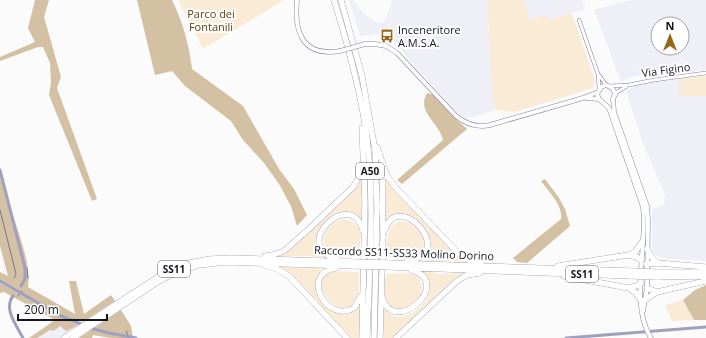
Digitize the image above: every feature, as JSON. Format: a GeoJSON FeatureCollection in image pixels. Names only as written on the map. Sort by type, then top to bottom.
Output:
{"type":"FeatureCollection","features":[{"type":"Feature","properties":{"kind":"highway","name":"A50"},"geometry":{"type":"LineString","coordinates":[[334,0],[355,74],[367,139],[371,188],[368,338]]}},
{"type":"Feature","properties":{"kind":"highway","name":"A50"},"geometry":{"type":"LineString","coordinates":[[341,0],[362,76],[373,134],[377,187],[374,338]]}},
{"type":"Feature","properties":{"kind":"highway"},"geometry":{"type":"LineString","coordinates":[[362,107],[365,202],[362,338]]}},
{"type":"Feature","properties":{"kind":"highway"},"geometry":{"type":"LineString","coordinates":[[373,134],[381,160],[391,182],[460,255],[474,262],[505,267]]}},
{"type":"Feature","properties":{"kind":"highway"},"geometry":{"type":"LineString","coordinates":[[380,338],[383,236],[381,160]]}},
{"type":"Feature","properties":{"kind":"highway"},"geometry":{"type":"LineString","coordinates":[[244,260],[272,255],[288,248],[353,187],[359,177],[363,162]]}},
{"type":"Feature","properties":{"kind":"highway"},"geometry":{"type":"LineString","coordinates":[[354,264],[332,258],[325,253],[319,243],[320,235],[325,226],[334,218],[347,214],[352,215],[358,220],[362,227],[364,236]]}},
{"type":"Feature","properties":{"kind":"highway"},"geometry":{"type":"LineString","coordinates":[[383,236],[389,222],[397,217],[402,217],[411,219],[418,225],[427,238],[427,248],[418,259],[390,265]]}},
{"type":"Feature","properties":{"kind":"highway"},"geometry":{"type":"LineString","coordinates":[[628,256],[635,252],[642,242]]}},
{"type":"Feature","properties":{"kind":"highway"},"geometry":{"type":"LineString","coordinates":[[647,249],[653,259],[658,263]]}},
{"type":"Feature","properties":{"kind":"highway"},"geometry":{"type":"LineString","coordinates":[[546,268],[628,256],[634,256],[643,263],[706,267]]}},
{"type":"Feature","properties":{"kind":"highway","name":"Raccordo SS11-SS33 Molino Dorino"},"geometry":{"type":"LineString","coordinates":[[81,330],[161,275],[181,266],[210,259],[546,268],[632,274]]}},
{"type":"Feature","properties":{"kind":"highway"},"geometry":{"type":"LineString","coordinates":[[244,260],[270,267],[289,276],[347,338]]}},
{"type":"Feature","properties":{"kind":"highway"},"geometry":{"type":"LineString","coordinates":[[354,264],[326,271],[318,283],[319,292],[324,301],[330,307],[343,312],[354,308],[360,300],[363,292]]}},
{"type":"Feature","properties":{"kind":"highway"},"geometry":{"type":"LineString","coordinates":[[381,293],[387,308],[393,313],[399,314],[406,313],[416,307],[426,293],[426,283],[417,272],[390,265]]}},
{"type":"Feature","properties":{"kind":"highway","name":"Raccordo SS11-SS33 Molino Dorino"},"geometry":{"type":"LineString","coordinates":[[390,265],[525,272],[632,274],[706,272]]}},
{"type":"Feature","properties":{"kind":"highway"},"geometry":{"type":"LineString","coordinates":[[396,338],[462,278],[474,274],[484,273],[525,272]]}},
{"type":"Feature","properties":{"kind":"highway"},"geometry":{"type":"LineString","coordinates":[[532,272],[565,276],[628,288],[643,299],[657,292],[706,281]]}},
{"type":"Feature","properties":{"kind":"highway","name":"Raccordo SS11-SS33 Molino Dorino"},"geometry":{"type":"LineString","coordinates":[[656,274],[706,276]]}},
{"type":"Feature","properties":{"kind":"highway"},"geometry":{"type":"LineString","coordinates":[[628,288],[644,282]]}},
{"type":"Feature","properties":{"kind":"highway"},"geometry":{"type":"LineString","coordinates":[[646,288],[657,292]]}},
{"type":"Feature","properties":{"kind":"highway","name":"SS11"},"geometry":{"type":"LineString","coordinates":[[64,338],[81,330]]}},
{"type":"Feature","properties":{"kind":"highway","name":"SS11"},"geometry":{"type":"LineString","coordinates":[[72,338],[81,330]]}},
{"type":"Feature","properties":{"kind":"street"},"geometry":{"type":"LineString","coordinates":[[297,1],[297,25],[304,41],[320,51],[334,52],[365,44],[380,45],[391,49],[406,62],[456,116],[465,122],[476,126],[490,125],[584,98],[608,85]]}},
{"type":"Feature","properties":{"kind":"street"},"geometry":{"type":"LineString","coordinates":[[579,20],[598,74],[598,90],[602,101],[607,105],[613,118],[643,207],[644,221],[642,242],[644,282],[642,311],[644,324],[651,338]]}},
{"type":"Feature","properties":{"kind":"street","name":"Via Figino"},"geometry":{"type":"LineString","coordinates":[[608,85],[629,85],[706,73]]}},
{"type":"Feature","properties":{"kind":"street"},"geometry":{"type":"LineString","coordinates":[[598,74],[614,89],[614,112],[647,206],[647,249],[643,263]]}},
{"type":"Feature","properties":{"kind":"street","name":"Via Figino"},"geometry":{"type":"LineString","coordinates":[[614,98],[617,92],[629,85]]}},
{"type":"Feature","properties":{"kind":"street"},"geometry":{"type":"LineString","coordinates":[[584,98],[610,102],[614,98]]}},
{"type":"Feature","properties":{"kind":"street"},"geometry":{"type":"LineString","coordinates":[[643,299],[646,288],[644,282]]}},
{"type":"Feature","properties":{"kind":"shaded area"},"geometry":{"type":"Polygon","coordinates":[[[35,0],[49,0],[44,17],[61,77],[57,88],[97,199],[92,201],[49,95],[51,82],[50,63],[43,47],[38,47],[0,61],[0,57],[35,42],[28,28],[35,0]]]}},
{"type":"Feature","properties":{"kind":"shaded area"},"geometry":{"type":"Polygon","coordinates":[[[137,0],[172,0],[185,34],[192,69],[243,106],[279,169],[294,189],[307,215],[297,226],[291,206],[279,184],[264,163],[243,140],[231,121],[185,86],[172,71],[155,75],[137,0]]]}},
{"type":"Feature","properties":{"kind":"shaded area"},"geometry":{"type":"Polygon","coordinates":[[[349,0],[354,0],[363,13],[375,21],[384,23],[392,2],[391,0],[487,0],[493,103],[495,110],[466,119],[458,114],[395,43],[378,34],[360,36],[349,0]]]}},
{"type":"Feature","properties":{"kind":"shaded area"},"geometry":{"type":"Polygon","coordinates":[[[523,0],[582,0],[586,9],[549,20],[547,14],[530,20],[523,0]]]}},
{"type":"Feature","properties":{"kind":"shaded area"},"geometry":{"type":"Polygon","coordinates":[[[630,0],[706,0],[706,70],[669,75],[659,71],[631,77],[621,82],[594,10],[630,0]]]}},
{"type":"Feature","properties":{"kind":"shaded area"},"geometry":{"type":"Polygon","coordinates":[[[679,79],[679,95],[706,96],[706,261],[661,258],[654,253],[652,247],[652,209],[664,205],[665,195],[643,143],[626,91],[637,85],[679,79]]]}},
{"type":"Feature","properties":{"kind":"shaded area"},"geometry":{"type":"Polygon","coordinates":[[[427,93],[434,95],[467,129],[402,184],[397,180],[443,140],[424,106],[424,100],[427,93]]]}},
{"type":"Feature","properties":{"kind":"shaded area"},"geometry":{"type":"Polygon","coordinates":[[[0,167],[9,203],[22,242],[28,269],[28,287],[75,314],[69,281],[76,281],[84,314],[111,295],[115,301],[84,321],[78,321],[56,312],[0,280],[0,272],[8,276],[0,246],[0,167]]]}},
{"type":"Feature","properties":{"kind":"shaded area"},"geometry":{"type":"Polygon","coordinates":[[[545,179],[565,209],[570,226],[527,263],[517,262],[513,258],[561,219],[558,204],[541,181],[545,179]]]}},
{"type":"Feature","properties":{"kind":"shaded area"},"geometry":{"type":"Polygon","coordinates":[[[0,283],[78,325],[67,331],[61,326],[53,331],[50,330],[37,338],[29,338],[55,320],[4,292],[0,293],[0,283]]]}},
{"type":"Feature","properties":{"kind":"shaded area"},"geometry":{"type":"Polygon","coordinates":[[[706,285],[706,320],[694,320],[683,300],[695,290],[706,285]]]}},
{"type":"Feature","properties":{"kind":"shaded area"},"geometry":{"type":"Polygon","coordinates":[[[121,310],[131,326],[133,338],[110,338],[93,335],[92,338],[79,338],[121,310]]]}},
{"type":"Feature","properties":{"kind":"shaded area"},"geometry":{"type":"Polygon","coordinates":[[[61,326],[67,331],[68,334],[61,338],[37,338],[50,330],[53,331],[61,326]]]}},
{"type":"Feature","properties":{"kind":"green space","name":"Parco dei Fontanili"},"geometry":{"type":"Polygon","coordinates":[[[178,0],[284,0],[203,49],[178,0]]]}},
{"type":"Feature","properties":{"kind":"green space"},"geometry":{"type":"Polygon","coordinates":[[[487,0],[523,0],[530,20],[547,14],[549,20],[572,13],[595,80],[593,88],[515,112],[495,110],[493,103],[487,0]]]}},
{"type":"Feature","properties":{"kind":"green space"},"geometry":{"type":"Polygon","coordinates":[[[706,76],[706,96],[679,96],[679,79],[706,76]]]}},
{"type":"Feature","properties":{"kind":"green space"},"geometry":{"type":"Polygon","coordinates":[[[385,176],[459,257],[469,263],[450,261],[420,261],[425,257],[430,249],[431,241],[429,236],[418,221],[412,217],[393,218],[386,221],[385,176]]]}},
{"type":"Feature","properties":{"kind":"green space"},"geometry":{"type":"Polygon","coordinates":[[[363,177],[362,223],[358,217],[347,213],[319,233],[325,255],[328,259],[310,256],[274,257],[280,254],[363,177]]]}},
{"type":"Feature","properties":{"kind":"green space"},"geometry":{"type":"Polygon","coordinates":[[[342,219],[350,220],[358,227],[360,232],[359,257],[336,256],[327,251],[325,248],[323,241],[324,234],[331,225],[342,219]]]}},
{"type":"Feature","properties":{"kind":"green space"},"geometry":{"type":"Polygon","coordinates":[[[405,221],[411,224],[422,235],[424,240],[423,250],[417,256],[413,258],[387,257],[387,242],[390,229],[397,222],[405,221]]]}},
{"type":"Feature","properties":{"kind":"green space"},"geometry":{"type":"Polygon","coordinates":[[[276,265],[309,269],[327,267],[324,270],[316,289],[338,313],[351,312],[361,305],[360,338],[349,338],[276,265]]]}},
{"type":"Feature","properties":{"kind":"green space"},"geometry":{"type":"Polygon","coordinates":[[[426,269],[438,274],[468,273],[458,277],[393,338],[383,338],[383,306],[395,316],[402,316],[409,314],[422,305],[430,291],[430,284],[427,277],[420,271],[426,269]]]}},
{"type":"Feature","properties":{"kind":"green space"},"geometry":{"type":"Polygon","coordinates":[[[338,271],[359,272],[358,297],[352,306],[344,308],[336,305],[328,299],[323,291],[321,282],[326,275],[338,271]]]}},
{"type":"Feature","properties":{"kind":"green space"},"geometry":{"type":"Polygon","coordinates":[[[405,273],[415,276],[420,281],[422,288],[420,295],[416,302],[410,307],[402,309],[393,308],[387,302],[385,295],[386,274],[405,273]]]}},
{"type":"Feature","properties":{"kind":"green space"},"geometry":{"type":"Polygon","coordinates":[[[683,300],[694,320],[672,321],[665,305],[683,300]]]}},
{"type":"Feature","properties":{"kind":"waterway"},"geometry":{"type":"LineString","coordinates":[[0,170],[25,268],[25,279],[21,286]]}},
{"type":"Feature","properties":{"kind":"waterway"},"geometry":{"type":"LineString","coordinates":[[0,210],[16,274],[14,278]]}},
{"type":"Feature","properties":{"kind":"waterway"},"geometry":{"type":"LineString","coordinates":[[25,268],[27,268],[28,278]]}},
{"type":"Feature","properties":{"kind":"waterway"},"geometry":{"type":"LineString","coordinates":[[0,281],[59,315],[83,325]]}},
{"type":"Feature","properties":{"kind":"waterway"},"geometry":{"type":"LineString","coordinates":[[18,296],[22,291]]}},
{"type":"Feature","properties":{"kind":"waterway"},"geometry":{"type":"LineString","coordinates":[[13,296],[10,301],[10,312],[23,338]]}},
{"type":"Feature","properties":{"kind":"waterway"},"geometry":{"type":"LineString","coordinates":[[566,338],[706,327]]}},
{"type":"Feature","properties":{"kind":"waterway"},"geometry":{"type":"LineString","coordinates":[[90,328],[136,338]]}},
{"type":"Feature","properties":{"kind":"waterway"},"geometry":{"type":"LineString","coordinates":[[126,331],[129,338]]}},
{"type":"Feature","properties":{"kind":"place","name":"Inceneritore A.M.S.A."},"geometry":{"type":"Point","coordinates":[387,36]}}]}
